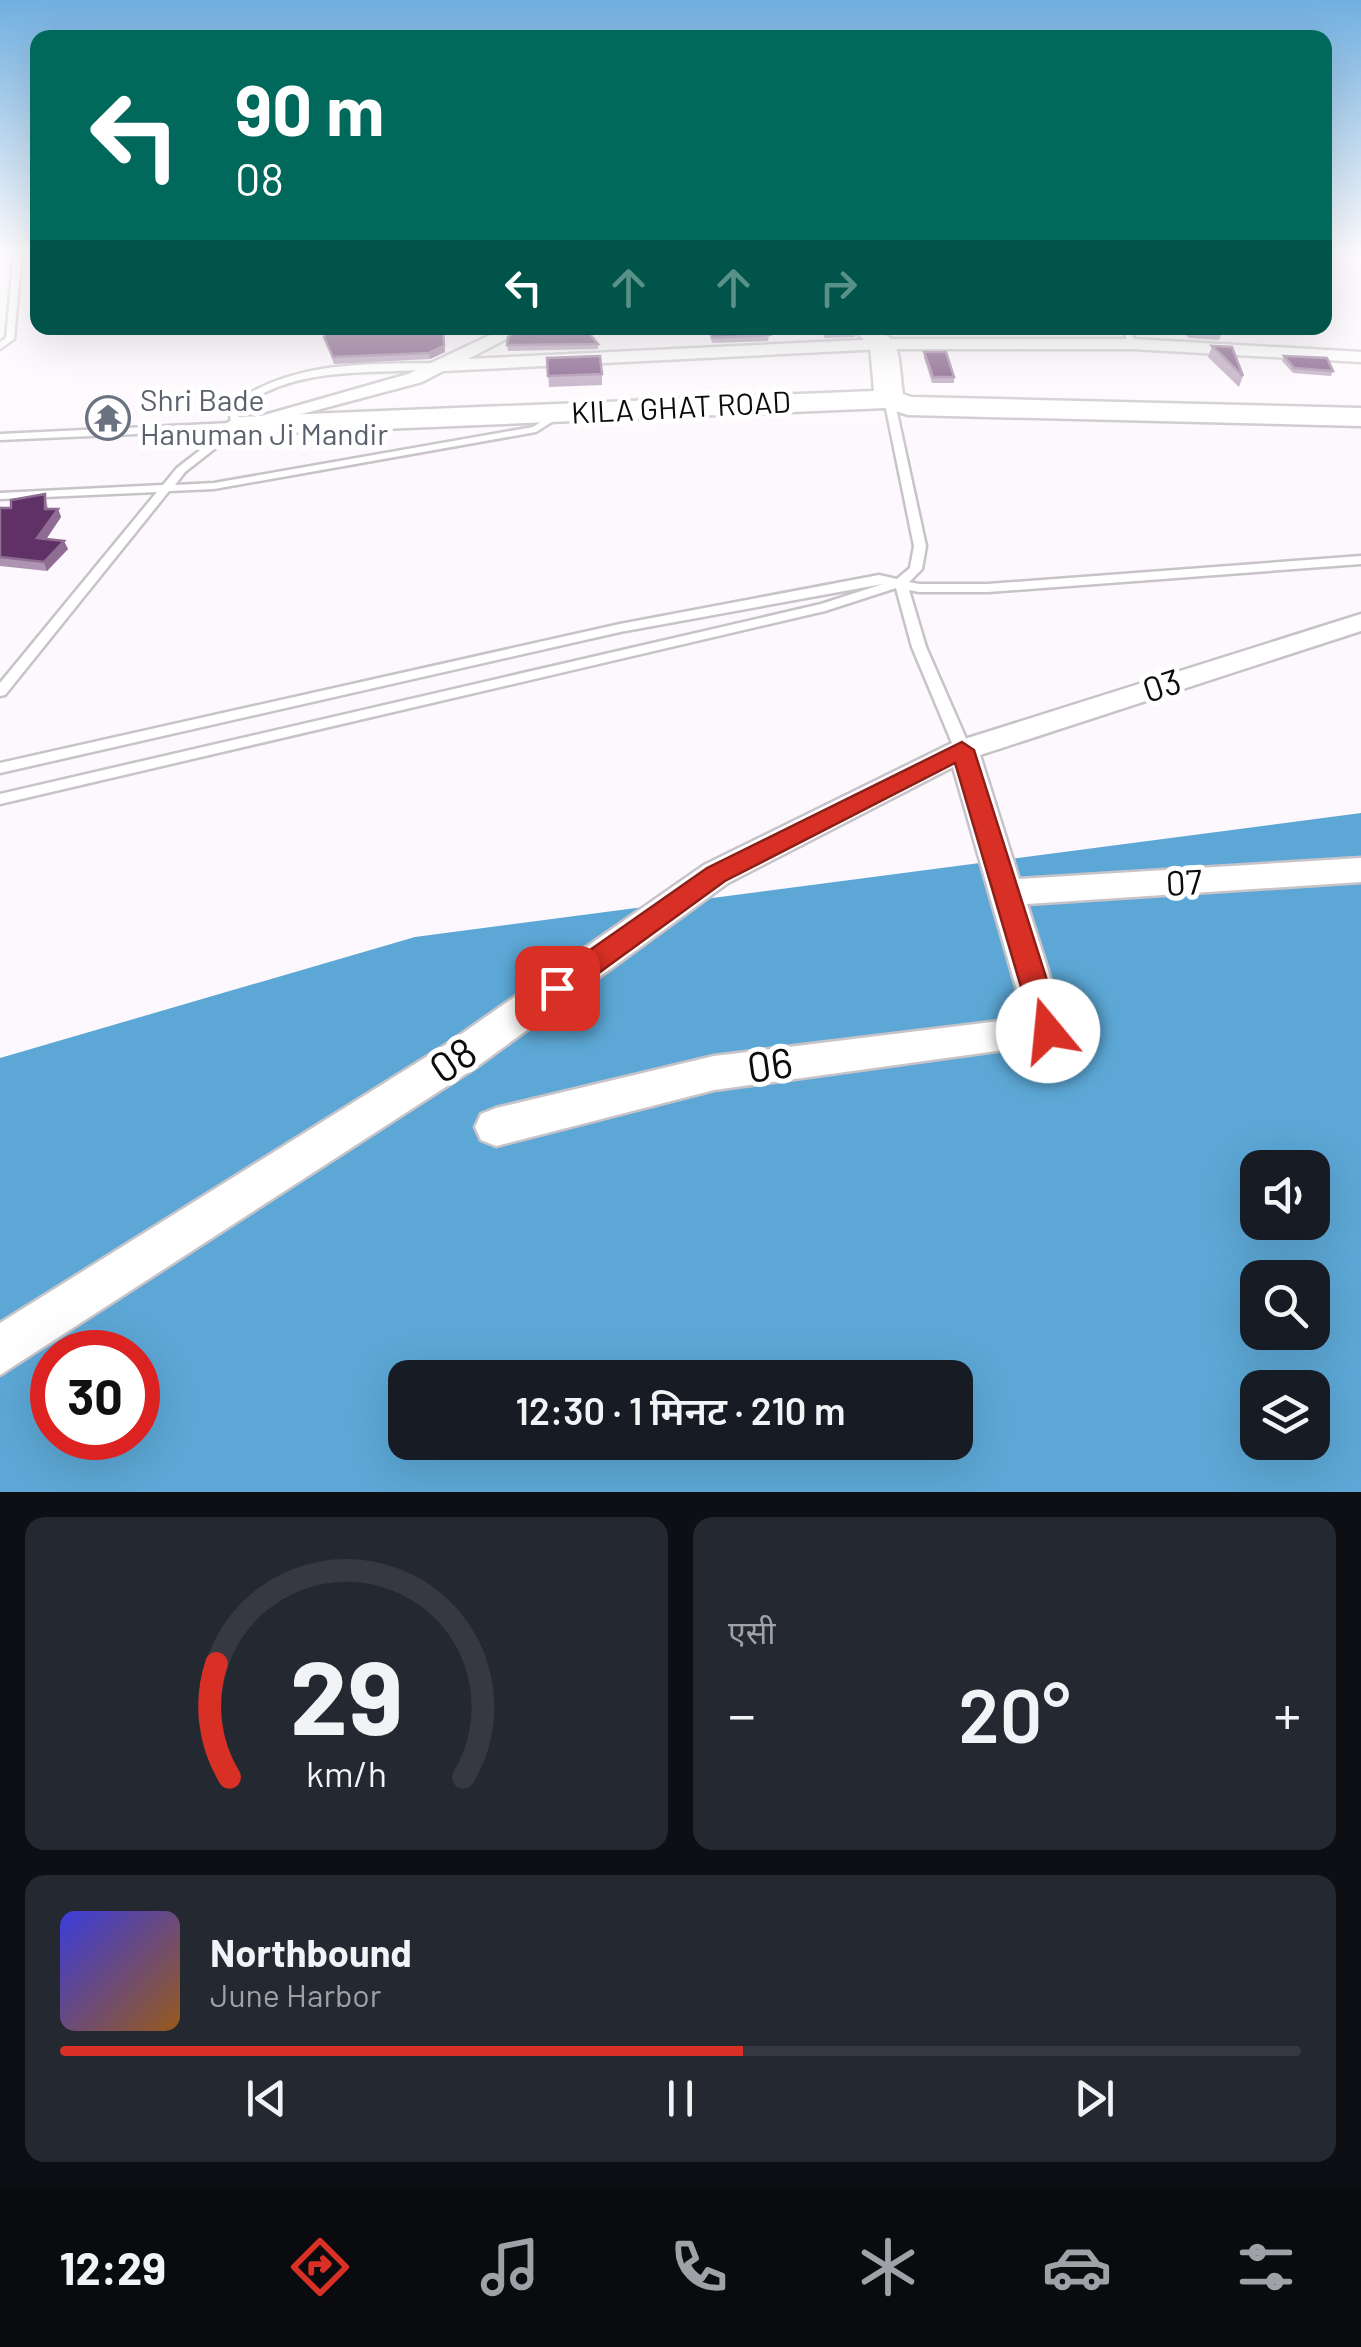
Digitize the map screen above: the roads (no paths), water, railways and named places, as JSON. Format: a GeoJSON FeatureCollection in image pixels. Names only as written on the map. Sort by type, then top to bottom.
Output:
{"type":"FeatureCollection","features":[{"type":"Feature","properties":{"kind":"main road"},"geometry":{"type":"LineString","coordinates":[[873,336],[890,399]]}},
{"type":"Feature","properties":{"kind":"main road","name":"KILA GHAT ROAD"},"geometry":{"type":"LineString","coordinates":[[236,426],[890,399],[908,406],[1361,418]]}},
{"type":"Feature","properties":{"kind":"street"},"geometry":{"type":"LineString","coordinates":[[236,426],[382,388],[442,366],[504,335]]}},
{"type":"Feature","properties":{"kind":"street"},"geometry":{"type":"LineString","coordinates":[[442,366],[873,336],[1129,336],[1361,357]]}},
{"type":"Feature","properties":{"kind":"street","name":"03"},"geometry":{"type":"LineString","coordinates":[[962,750],[1361,622]]}},
{"type":"Feature","properties":{"kind":"street"},"geometry":{"type":"LineString","coordinates":[[962,750],[1006,893]]}},
{"type":"Feature","properties":{"kind":"street","name":"08"},"geometry":{"type":"LineString","coordinates":[[0,1351],[461,1056],[716,874],[962,750]]}},
{"type":"Feature","properties":{"kind":"street","name":"07"},"geometry":{"type":"LineString","coordinates":[[1006,893],[1361,870]]}},
{"type":"Feature","properties":{"kind":"street","name":"06"},"geometry":{"type":"LineString","coordinates":[[496,1127],[714,1073],[1048,1031],[1006,893]]}},
{"type":"Feature","properties":{"kind":"lane"},"geometry":{"type":"LineString","coordinates":[[0,346],[10,338],[12,321]]}},
{"type":"Feature","properties":{"kind":"lane"},"geometry":{"type":"LineString","coordinates":[[0,692],[181,470],[236,426],[232,408],[241,398],[268,386],[332,371],[442,366]]}},
{"type":"Feature","properties":{"kind":"lane"},"geometry":{"type":"LineString","coordinates":[[0,799],[825,607],[901,582],[916,568],[920,546],[890,399]]}},
{"type":"Feature","properties":{"kind":"lane"},"geometry":{"type":"LineString","coordinates":[[0,496],[214,486],[536,430],[561,413]]}},
{"type":"Feature","properties":{"kind":"lane","name":"KILA GHAT ROAD"},"geometry":{"type":"LineString","coordinates":[[0,437],[236,426]]}},
{"type":"Feature","properties":{"kind":"lane"},"geometry":{"type":"LineString","coordinates":[[0,768],[620,628],[878,579],[920,588],[988,588],[1361,560]]}},
{"type":"Feature","properties":{"kind":"lane"},"geometry":{"type":"LineString","coordinates":[[901,582],[919,647],[962,750]]}},
{"type":"Feature","properties":{"kind":"water"},"geometry":{"type":"Polygon","coordinates":[[[1361,813],[1361,1492],[0,1492],[0,1058],[415,937],[1361,813]]]}},
{"type":"Feature","properties":{"kind":"place","name":"Shri Bade Hanuman Ji Mandir"},"geometry":{"type":"Point","coordinates":[108,418]}}]}
